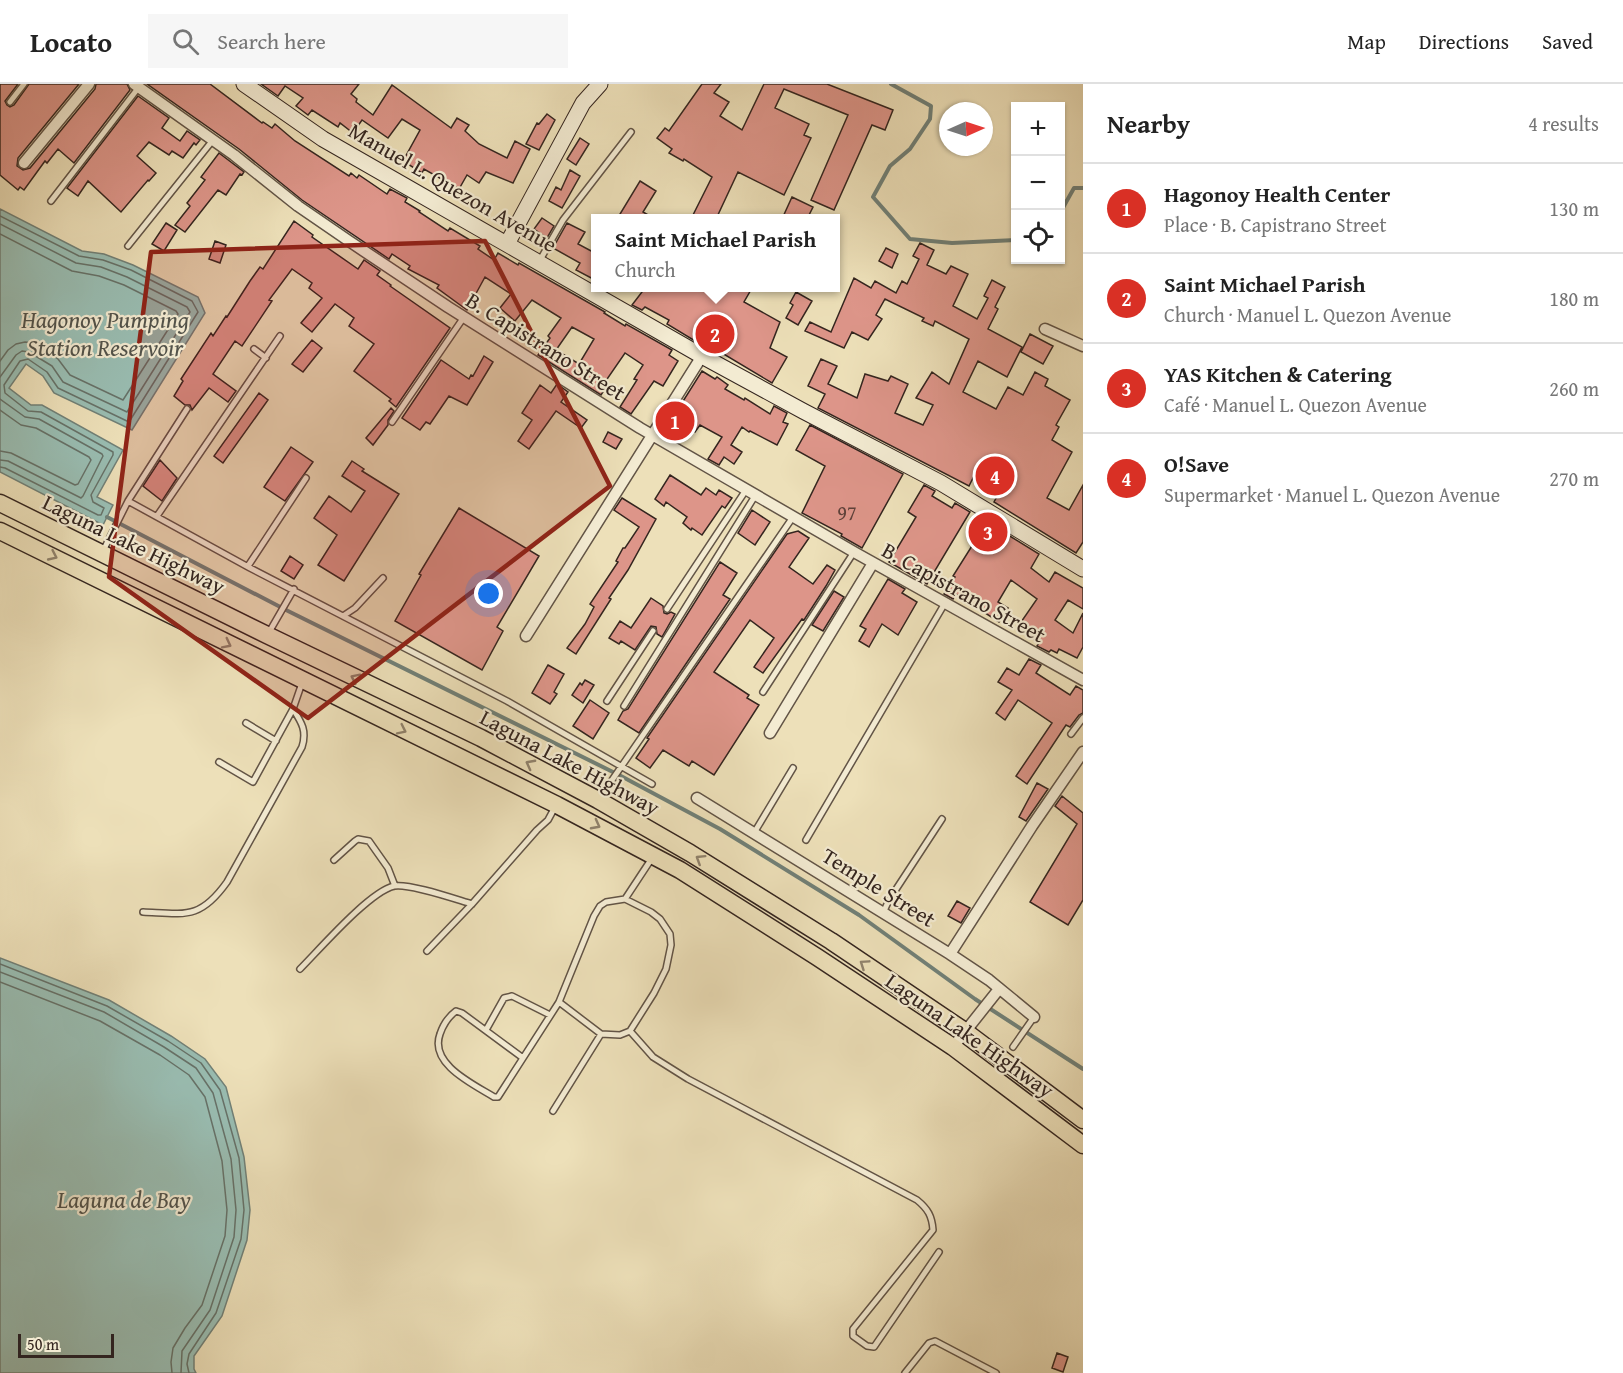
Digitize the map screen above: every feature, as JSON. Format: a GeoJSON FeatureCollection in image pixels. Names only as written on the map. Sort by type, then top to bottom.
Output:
{"type":"FeatureCollection","features":[{"type":"Feature","properties":{"kind":"main road","name":"Manuel L. Quezon Avenue"},"geometry":{"type":"LineString","coordinates":[[244,84],[323,139],[591,291]]}},
{"type":"Feature","properties":{"kind":"main road"},"geometry":{"type":"LineString","coordinates":[[583,103],[585,84]]}},
{"type":"Feature","properties":{"kind":"main road"},"geometry":{"type":"LineString","coordinates":[[507,243],[583,103],[600,84]]}},
{"type":"Feature","properties":{"kind":"main road","name":"Manuel L. Quezon Avenue"},"geometry":{"type":"LineString","coordinates":[[592,292],[702,356],[941,483],[1083,569]]}},
{"type":"Feature","properties":{"kind":"main road","name":"Laguna Lake Highway"},"geometry":{"type":"LineString","coordinates":[[0,503],[481,738],[598,800],[831,941],[966,1032],[1083,1119]]}},
{"type":"Feature","properties":{"kind":"main road","name":"Laguna Lake Highway"},"geometry":{"type":"LineString","coordinates":[[0,531],[557,805],[680,870],[818,957],[953,1047],[1083,1145]]}},
{"type":"Feature","properties":{"kind":"street"},"geometry":{"type":"LineString","coordinates":[[24,163],[89,84]]}},
{"type":"Feature","properties":{"kind":"street","name":"B. Capistrano Street"},"geometry":{"type":"LineString","coordinates":[[136,86],[213,140],[298,206],[385,266],[652,435],[873,563],[1083,680]]}},
{"type":"Feature","properties":{"kind":"street"},"geometry":{"type":"LineString","coordinates":[[1045,329],[1083,346]]}},
{"type":"Feature","properties":{"kind":"street"},"geometry":{"type":"LineString","coordinates":[[526,636],[702,356]]}},
{"type":"Feature","properties":{"kind":"street"},"geometry":{"type":"LineString","coordinates":[[770,733],[873,563]]}},
{"type":"Feature","properties":{"kind":"street"},"geometry":{"type":"LineString","coordinates":[[950,954],[1032,826],[1083,752]]}},
{"type":"Feature","properties":{"kind":"street","name":"Temple Street"},"geometry":{"type":"LineString","coordinates":[[698,798],[950,954],[1033,1020]]}},
{"type":"Feature","properties":{"kind":"street"},"geometry":{"type":"LineString","coordinates":[[953,1047],[997,992]]}},
{"type":"Feature","properties":{"kind":"lane"},"geometry":{"type":"LineString","coordinates":[[10,102],[24,84]]}},
{"type":"Feature","properties":{"kind":"lane"},"geometry":{"type":"LineString","coordinates":[[51,201],[136,86]]}},
{"type":"Feature","properties":{"kind":"lane"},"geometry":{"type":"LineString","coordinates":[[539,261],[563,220],[631,132]]}},
{"type":"Feature","properties":{"kind":"lane"},"geometry":{"type":"LineString","coordinates":[[128,246],[213,140]]}},
{"type":"Feature","properties":{"kind":"lane"},"geometry":{"type":"LineString","coordinates":[[392,422],[464,316]]}},
{"type":"Feature","properties":{"kind":"lane"},"geometry":{"type":"LineString","coordinates":[[157,516],[280,336]]}},
{"type":"Feature","properties":{"kind":"lane"},"geometry":{"type":"LineString","coordinates":[[254,350],[266,358]]}},
{"type":"Feature","properties":{"kind":"lane"},"geometry":{"type":"LineString","coordinates":[[102,552],[128,501],[187,408]]}},
{"type":"Feature","properties":{"kind":"lane"},"geometry":{"type":"LineString","coordinates":[[248,566],[306,478]]}},
{"type":"Feature","properties":{"kind":"lane"},"geometry":{"type":"LineString","coordinates":[[667,609],[752,492]]}},
{"type":"Feature","properties":{"kind":"lane"},"geometry":{"type":"LineString","coordinates":[[624,706],[752,492]]}},
{"type":"Feature","properties":{"kind":"lane"},"geometry":{"type":"LineString","coordinates":[[128,501],[507,701],[652,784]]}},
{"type":"Feature","properties":{"kind":"lane"},"geometry":{"type":"LineString","coordinates":[[598,800],[793,517]]}},
{"type":"Feature","properties":{"kind":"lane"},"geometry":{"type":"LineString","coordinates":[[763,692],[854,552]]}},
{"type":"Feature","properties":{"kind":"lane"},"geometry":{"type":"LineString","coordinates":[[343,616],[355,608],[383,578]]}},
{"type":"Feature","properties":{"kind":"lane"},"geometry":{"type":"LineString","coordinates":[[267,635],[294,589]]}},
{"type":"Feature","properties":{"kind":"lane"},"geometry":{"type":"LineString","coordinates":[[806,840],[945,603]]}},
{"type":"Feature","properties":{"kind":"lane"},"geometry":{"type":"LineString","coordinates":[[607,701],[653,631]]}},
{"type":"Feature","properties":{"kind":"lane"},"geometry":{"type":"LineString","coordinates":[[219,762],[253,782],[293,709],[303,681]]}},
{"type":"Feature","properties":{"kind":"lane"},"geometry":{"type":"LineString","coordinates":[[143,912],[186,914],[216,898],[302,747],[305,737],[304,726],[293,709]]}},
{"type":"Feature","properties":{"kind":"lane"},"geometry":{"type":"LineString","coordinates":[[1071,734],[1083,717]]}},
{"type":"Feature","properties":{"kind":"lane"},"geometry":{"type":"LineString","coordinates":[[246,723],[276,741]]}},
{"type":"Feature","properties":{"kind":"lane"},"geometry":{"type":"LineString","coordinates":[[754,833],[793,768]]}},
{"type":"Feature","properties":{"kind":"lane"},"geometry":{"type":"LineString","coordinates":[[427,951],[548,820],[557,805]]}},
{"type":"Feature","properties":{"kind":"lane"},"geometry":{"type":"LineString","coordinates":[[884,913],[942,819]]}},
{"type":"Feature","properties":{"kind":"lane"},"geometry":{"type":"LineString","coordinates":[[334,860],[355,841],[364,839],[369,841],[388,868],[395,886]]}},
{"type":"Feature","properties":{"kind":"lane"},"geometry":{"type":"LineString","coordinates":[[625,899],[654,856]]}},
{"type":"Feature","properties":{"kind":"lane"},"geometry":{"type":"LineString","coordinates":[[300,969],[362,907],[377,894],[395,886],[416,888],[472,904]]}},
{"type":"Feature","properties":{"kind":"lane"},"geometry":{"type":"LineString","coordinates":[[523,1058],[462,1013],[456,1011],[450,1016],[438,1040],[438,1051],[444,1061],[468,1081],[496,1097],[523,1058],[559,1002],[600,906],[606,902],[625,899],[660,919],[670,934],[671,945],[666,969],[630,1031],[620,1035],[601,1034],[559,1002]]}},
{"type":"Feature","properties":{"kind":"lane"},"geometry":{"type":"LineString","coordinates":[[486,1030],[506,997],[512,996],[550,1015]]}},
{"type":"Feature","properties":{"kind":"lane"},"geometry":{"type":"LineString","coordinates":[[1014,1044],[1033,1020]]}},
{"type":"Feature","properties":{"kind":"lane"},"geometry":{"type":"LineString","coordinates":[[630,1031],[653,1057],[688,1079],[917,1200],[928,1209],[933,1230],[853,1329],[853,1336],[867,1346],[874,1347],[939,1252]]}},
{"type":"Feature","properties":{"kind":"lane"},"geometry":{"type":"LineString","coordinates":[[553,1111],[601,1034]]}},
{"type":"Feature","properties":{"kind":"lane"},"geometry":{"type":"LineString","coordinates":[[905,1373],[929,1343],[935,1341],[996,1373]]}},
{"type":"Feature","properties":{"kind":"highlighted area"},"geometry":{"type":"Polygon","coordinates":[[[485,241],[610,486],[308,718],[109,577],[151,252],[485,241]]]}},
{"type":"Feature","properties":{"kind":"water","name":"Hagonoy Pumping Station Reservoir"},"geometry":{"type":"Polygon","coordinates":[[[0,209],[82,251],[104,254],[133,265],[198,297],[205,313],[132,430],[54,393],[43,376],[26,364],[9,388],[31,405],[42,405],[123,450],[97,497],[113,505],[103,525],[0,472],[0,209]]]}},
{"type":"Feature","properties":{"kind":"water","name":"Laguna de Bay"},"geometry":{"type":"Polygon","coordinates":[[[0,958],[109,1000],[205,1059],[226,1087],[244,1157],[250,1210],[247,1240],[222,1316],[194,1356],[196,1373],[0,1373],[0,958]]]}},
{"type":"Feature","properties":{"kind":"building"},"geometry":{"type":"Polygon","coordinates":[[[0,84],[18,84],[5,101],[10,107],[14,105],[29,84],[79,84],[18,158],[17,166],[23,170],[30,168],[95,89],[96,84],[127,84],[130,90],[74,163],[58,149],[47,163],[45,161],[24,190],[20,187],[18,190],[0,175],[0,84]]]}},
{"type":"Feature","properties":{"kind":"building"},"geometry":{"type":"Polygon","coordinates":[[[147,84],[210,84],[262,123],[272,128],[275,124],[295,141],[349,176],[351,173],[357,178],[359,175],[387,194],[390,189],[407,198],[405,202],[419,212],[448,231],[450,228],[480,246],[478,249],[494,260],[498,253],[518,265],[519,263],[605,312],[625,326],[626,324],[672,350],[669,355],[678,361],[663,386],[654,381],[631,414],[620,407],[637,380],[634,379],[643,365],[625,353],[605,382],[608,384],[601,395],[538,355],[561,318],[532,300],[515,321],[500,308],[511,294],[485,277],[467,310],[437,288],[439,285],[408,269],[410,266],[392,254],[389,259],[302,200],[239,149],[147,84]],[[572,327],[556,350],[579,364],[594,339],[572,327]]]}},
{"type":"Feature","properties":{"kind":"building"},"geometry":{"type":"Polygon","coordinates":[[[261,84],[359,84],[351,94],[357,99],[356,102],[373,115],[392,85],[451,128],[457,118],[469,125],[465,131],[479,144],[507,158],[515,141],[530,149],[513,183],[486,172],[479,183],[467,175],[459,189],[424,169],[422,173],[403,161],[420,130],[402,119],[388,138],[362,120],[353,133],[340,123],[338,127],[312,110],[308,115],[296,106],[303,98],[285,86],[278,96],[261,84]]]}},
{"type":"Feature","properties":{"kind":"building"},"geometry":{"type":"Polygon","coordinates":[[[702,84],[721,84],[714,93],[729,102],[720,116],[742,130],[764,84],[827,84],[893,110],[885,130],[872,125],[834,210],[811,200],[848,115],[784,89],[775,108],[809,124],[804,135],[811,138],[784,195],[738,172],[718,214],[694,214],[712,177],[684,159],[683,161],[669,153],[672,149],[657,138],[665,128],[669,131],[702,84]]]}},
{"type":"Feature","properties":{"kind":"building"},"geometry":{"type":"Polygon","coordinates":[[[138,96],[169,118],[162,128],[180,141],[187,131],[200,140],[196,145],[194,143],[183,158],[172,151],[169,155],[149,142],[137,156],[156,173],[121,212],[88,181],[78,196],[67,188],[138,96]]]}},
{"type":"Feature","properties":{"kind":"building"},"geometry":{"type":"Polygon","coordinates":[[[547,114],[555,120],[539,150],[526,144],[537,123],[539,124],[547,114]]]}},
{"type":"Feature","properties":{"kind":"building"},"geometry":{"type":"Polygon","coordinates":[[[580,138],[589,144],[576,165],[567,159],[580,138]]]}},
{"type":"Feature","properties":{"kind":"building"},"geometry":{"type":"Polygon","coordinates":[[[219,153],[244,172],[240,174],[226,195],[218,190],[185,232],[175,225],[190,206],[187,203],[205,180],[201,177],[219,153]]]}},
{"type":"Feature","properties":{"kind":"building"},"geometry":{"type":"Polygon","coordinates":[[[570,170],[580,176],[562,208],[549,201],[556,187],[561,190],[570,170]]]}},
{"type":"Feature","properties":{"kind":"building"},"geometry":{"type":"Polygon","coordinates":[[[640,181],[656,191],[643,212],[646,214],[620,214],[640,181]]]}},
{"type":"Feature","properties":{"kind":"building"},"geometry":{"type":"Polygon","coordinates":[[[792,197],[813,207],[810,214],[784,214],[792,197]]]}},
{"type":"Feature","properties":{"kind":"building"},"geometry":{"type":"Polygon","coordinates":[[[542,218],[554,226],[547,238],[534,229],[542,218]]]}},
{"type":"Feature","properties":{"kind":"building"},"geometry":{"type":"Polygon","coordinates":[[[294,221],[313,235],[312,237],[358,269],[364,260],[380,271],[377,275],[390,286],[450,328],[396,407],[389,401],[391,399],[354,371],[374,344],[349,326],[354,318],[335,304],[312,332],[301,323],[322,298],[309,288],[312,283],[292,269],[269,300],[272,301],[242,346],[235,341],[213,374],[236,391],[228,402],[209,388],[192,410],[190,405],[185,405],[174,396],[183,381],[181,379],[211,333],[213,336],[260,267],[263,269],[294,221]]]}},
{"type":"Feature","properties":{"kind":"building"},"geometry":{"type":"Polygon","coordinates":[[[166,223],[177,230],[164,251],[152,244],[166,223]]]}},
{"type":"Feature","properties":{"kind":"building"},"geometry":{"type":"Polygon","coordinates":[[[567,223],[585,232],[578,244],[591,251],[591,278],[576,270],[580,263],[553,248],[567,223]]]}},
{"type":"Feature","properties":{"kind":"building"},"geometry":{"type":"Polygon","coordinates":[[[215,241],[226,245],[220,263],[209,259],[215,241]]]}},
{"type":"Feature","properties":{"kind":"building"},"geometry":{"type":"Polygon","coordinates":[[[920,243],[934,250],[927,265],[946,274],[951,266],[968,274],[953,306],[977,319],[988,298],[984,296],[992,280],[1005,287],[988,329],[1022,347],[1007,377],[978,361],[963,392],[996,409],[1008,387],[1023,395],[1035,372],[1048,379],[1045,386],[1070,400],[1056,425],[1059,427],[1052,440],[1072,452],[1047,498],[1069,510],[1083,485],[1083,542],[1076,553],[994,502],[1001,489],[975,474],[969,486],[818,408],[825,394],[808,386],[821,359],[837,366],[828,384],[857,398],[865,374],[888,381],[891,376],[908,384],[895,413],[923,425],[933,405],[916,398],[932,372],[949,384],[969,339],[935,321],[933,326],[922,321],[924,318],[885,299],[876,315],[882,319],[868,340],[852,332],[844,348],[805,331],[810,322],[831,332],[854,278],[871,288],[875,281],[896,293],[902,281],[907,284],[919,259],[913,256],[920,243]]]}},
{"type":"Feature","properties":{"kind":"building"},"geometry":{"type":"Polygon","coordinates":[[[886,248],[898,254],[892,268],[879,261],[886,248]]]}},
{"type":"Feature","properties":{"kind":"building"},"geometry":{"type":"Polygon","coordinates":[[[642,292],[750,292],[744,302],[780,322],[770,348],[787,357],[772,383],[702,341],[700,344],[667,324],[669,320],[645,307],[642,310],[632,305],[642,292]]]}},
{"type":"Feature","properties":{"kind":"building"},"geometry":{"type":"Polygon","coordinates":[[[796,292],[812,301],[798,325],[786,318],[793,305],[790,303],[796,292]]]}},
{"type":"Feature","properties":{"kind":"building"},"geometry":{"type":"Polygon","coordinates":[[[1030,334],[1053,346],[1043,364],[1021,352],[1030,334]]]}},
{"type":"Feature","properties":{"kind":"building"},"geometry":{"type":"Polygon","coordinates":[[[312,340],[322,348],[303,372],[292,364],[312,340]]]}},
{"type":"Feature","properties":{"kind":"building"},"geometry":{"type":"Polygon","coordinates":[[[484,356],[493,362],[467,405],[449,396],[430,424],[426,422],[420,430],[402,418],[441,360],[469,379],[484,356]]]}},
{"type":"Feature","properties":{"kind":"building"},"geometry":{"type":"Polygon","coordinates":[[[702,371],[715,379],[717,377],[728,385],[725,389],[744,400],[745,398],[770,414],[774,406],[787,413],[783,422],[788,424],[777,445],[742,427],[731,445],[742,452],[734,464],[724,457],[719,465],[708,459],[722,437],[700,425],[695,432],[683,424],[674,439],[663,433],[702,371]]]}},
{"type":"Feature","properties":{"kind":"building"},"geometry":{"type":"Polygon","coordinates":[[[557,384],[568,392],[561,402],[587,420],[581,428],[556,411],[529,449],[518,441],[532,420],[522,413],[540,385],[551,393],[557,384]]]}},
{"type":"Feature","properties":{"kind":"building"},"geometry":{"type":"Polygon","coordinates":[[[259,393],[268,400],[223,463],[214,456],[259,393]]]}},
{"type":"Feature","properties":{"kind":"building"},"geometry":{"type":"Polygon","coordinates":[[[391,408],[394,411],[388,420],[388,425],[373,445],[366,438],[391,408]]]}},
{"type":"Feature","properties":{"kind":"building"},"geometry":{"type":"Polygon","coordinates":[[[810,425],[903,474],[862,548],[841,536],[842,534],[802,513],[825,466],[796,450],[810,425]]]}},
{"type":"Feature","properties":{"kind":"building"},"geometry":{"type":"Polygon","coordinates":[[[608,432],[622,439],[616,449],[603,442],[608,432]]]}},
{"type":"Feature","properties":{"kind":"building"},"geometry":{"type":"Polygon","coordinates":[[[291,447],[313,462],[285,501],[264,487],[291,447]]]}},
{"type":"Feature","properties":{"kind":"building"},"geometry":{"type":"Polygon","coordinates":[[[160,460],[177,478],[162,501],[143,486],[160,460]]]}},
{"type":"Feature","properties":{"kind":"building"},"geometry":{"type":"Polygon","coordinates":[[[352,461],[364,469],[362,471],[399,494],[344,581],[318,565],[337,535],[314,518],[329,496],[351,512],[365,491],[342,476],[352,461]]]}},
{"type":"Feature","properties":{"kind":"building"},"geometry":{"type":"Polygon","coordinates":[[[670,475],[701,495],[706,488],[716,495],[719,490],[732,498],[725,508],[722,506],[702,535],[683,523],[687,517],[666,502],[664,506],[655,499],[670,475]]]}},
{"type":"Feature","properties":{"kind":"building"},"geometry":{"type":"Polygon","coordinates":[[[924,485],[935,491],[932,496],[952,508],[955,503],[970,512],[927,584],[889,562],[916,517],[908,512],[924,485]]]}},
{"type":"Feature","properties":{"kind":"building"},"geometry":{"type":"Polygon","coordinates":[[[622,498],[656,519],[628,570],[609,598],[611,599],[576,654],[567,648],[585,624],[594,607],[590,604],[618,562],[616,561],[623,548],[639,527],[614,510],[622,498]]]}},
{"type":"Feature","properties":{"kind":"building"},"geometry":{"type":"Polygon","coordinates":[[[459,508],[539,556],[497,627],[503,631],[482,670],[395,621],[421,575],[419,574],[459,508]]]}},
{"type":"Feature","properties":{"kind":"building"},"geometry":{"type":"Polygon","coordinates":[[[752,510],[770,522],[755,545],[738,533],[752,510]]]}},
{"type":"Feature","properties":{"kind":"building"},"geometry":{"type":"Polygon","coordinates":[[[987,522],[1039,554],[1031,568],[1049,582],[1055,572],[1083,588],[1083,609],[1068,600],[1055,620],[1073,633],[1083,613],[1083,647],[1077,658],[1059,649],[1057,653],[1051,650],[1049,652],[1037,646],[1039,643],[1033,639],[1035,635],[1019,625],[1037,599],[1011,580],[998,602],[1008,608],[999,622],[956,594],[953,599],[944,594],[987,522]]]}},
{"type":"Feature","properties":{"kind":"building"},"geometry":{"type":"Polygon","coordinates":[[[798,531],[809,538],[789,567],[813,584],[827,565],[835,570],[826,586],[804,620],[802,619],[763,673],[754,667],[774,638],[750,620],[714,672],[749,695],[747,698],[759,705],[714,775],[692,761],[689,766],[663,750],[650,768],[636,758],[649,739],[647,738],[787,534],[798,531]]]}},
{"type":"Feature","properties":{"kind":"building"},"geometry":{"type":"Polygon","coordinates":[[[290,556],[303,565],[294,579],[281,571],[290,556]]]}},
{"type":"Feature","properties":{"kind":"building"},"geometry":{"type":"Polygon","coordinates":[[[720,562],[737,573],[723,595],[730,599],[639,733],[618,720],[623,711],[628,709],[720,562]]]}},
{"type":"Feature","properties":{"kind":"building"},"geometry":{"type":"Polygon","coordinates":[[[888,579],[905,589],[902,593],[917,602],[898,635],[882,624],[869,647],[859,641],[866,629],[860,626],[888,579]]]}},
{"type":"Feature","properties":{"kind":"building"},"geometry":{"type":"Polygon","coordinates":[[[834,591],[844,597],[823,631],[812,625],[834,591]]]}},
{"type":"Feature","properties":{"kind":"building"},"geometry":{"type":"Polygon","coordinates":[[[651,598],[663,606],[664,613],[675,614],[662,637],[657,634],[656,627],[651,626],[635,650],[621,641],[619,644],[609,638],[620,621],[631,628],[651,598]]]}},
{"type":"Feature","properties":{"kind":"building"},"geometry":{"type":"Polygon","coordinates":[[[1029,659],[1041,665],[1036,673],[1070,695],[1076,686],[1083,690],[1083,713],[1070,727],[1066,725],[1027,784],[1016,776],[1052,723],[1018,700],[1005,720],[996,713],[1012,690],[998,682],[1007,668],[1019,675],[1029,659]]]}},
{"type":"Feature","properties":{"kind":"building"},"geometry":{"type":"Polygon","coordinates":[[[548,665],[564,674],[554,692],[557,694],[550,704],[532,693],[548,665]]]}},
{"type":"Feature","properties":{"kind":"building"},"geometry":{"type":"Polygon","coordinates":[[[585,680],[594,685],[583,703],[572,695],[580,683],[582,685],[585,680]]]}},
{"type":"Feature","properties":{"kind":"building"},"geometry":{"type":"Polygon","coordinates":[[[590,700],[609,713],[593,739],[573,726],[590,700]]]}},
{"type":"Feature","properties":{"kind":"building"},"geometry":{"type":"Polygon","coordinates":[[[1037,783],[1048,789],[1026,821],[1019,817],[1037,783]]]}},
{"type":"Feature","properties":{"kind":"building"},"geometry":{"type":"Polygon","coordinates":[[[1062,796],[1083,813],[1083,900],[1068,925],[1030,902],[1077,824],[1055,806],[1062,796]]]}},
{"type":"Feature","properties":{"kind":"building"},"geometry":{"type":"Polygon","coordinates":[[[957,901],[970,908],[961,923],[948,916],[957,901]]]}},
{"type":"Feature","properties":{"kind":"building"},"geometry":{"type":"Polygon","coordinates":[[[1057,1353],[1068,1357],[1063,1372],[1052,1368],[1057,1353]]]}},
{"type":"Feature","properties":{"kind":"waterway"},"geometry":{"type":"LineString","coordinates":[[891,84],[931,106],[930,119],[910,149],[890,166],[873,197],[910,239],[952,243],[1011,240]]}},
{"type":"Feature","properties":{"kind":"waterway"},"geometry":{"type":"LineString","coordinates":[[1062,210],[1074,188],[1083,188]]}},
{"type":"Feature","properties":{"kind":"waterway"},"geometry":{"type":"LineString","coordinates":[[107,517],[288,611],[619,775],[720,829],[859,915],[975,999],[1083,1069]]}},
{"type":"Feature","properties":{"kind":"place","name":"Saint Michael Parish"},"geometry":{"type":"Point","coordinates":[715,334]}},
{"type":"Feature","properties":{"kind":"place","name":"Hagonoy Health Center"},"geometry":{"type":"Point","coordinates":[675,421]}},
{"type":"Feature","properties":{"kind":"place","name":"O!Save"},"geometry":{"type":"Point","coordinates":[995,476]}},
{"type":"Feature","properties":{"kind":"place","name":"YAS Kitchen & Catering"},"geometry":{"type":"Point","coordinates":[988,532]}}]}
